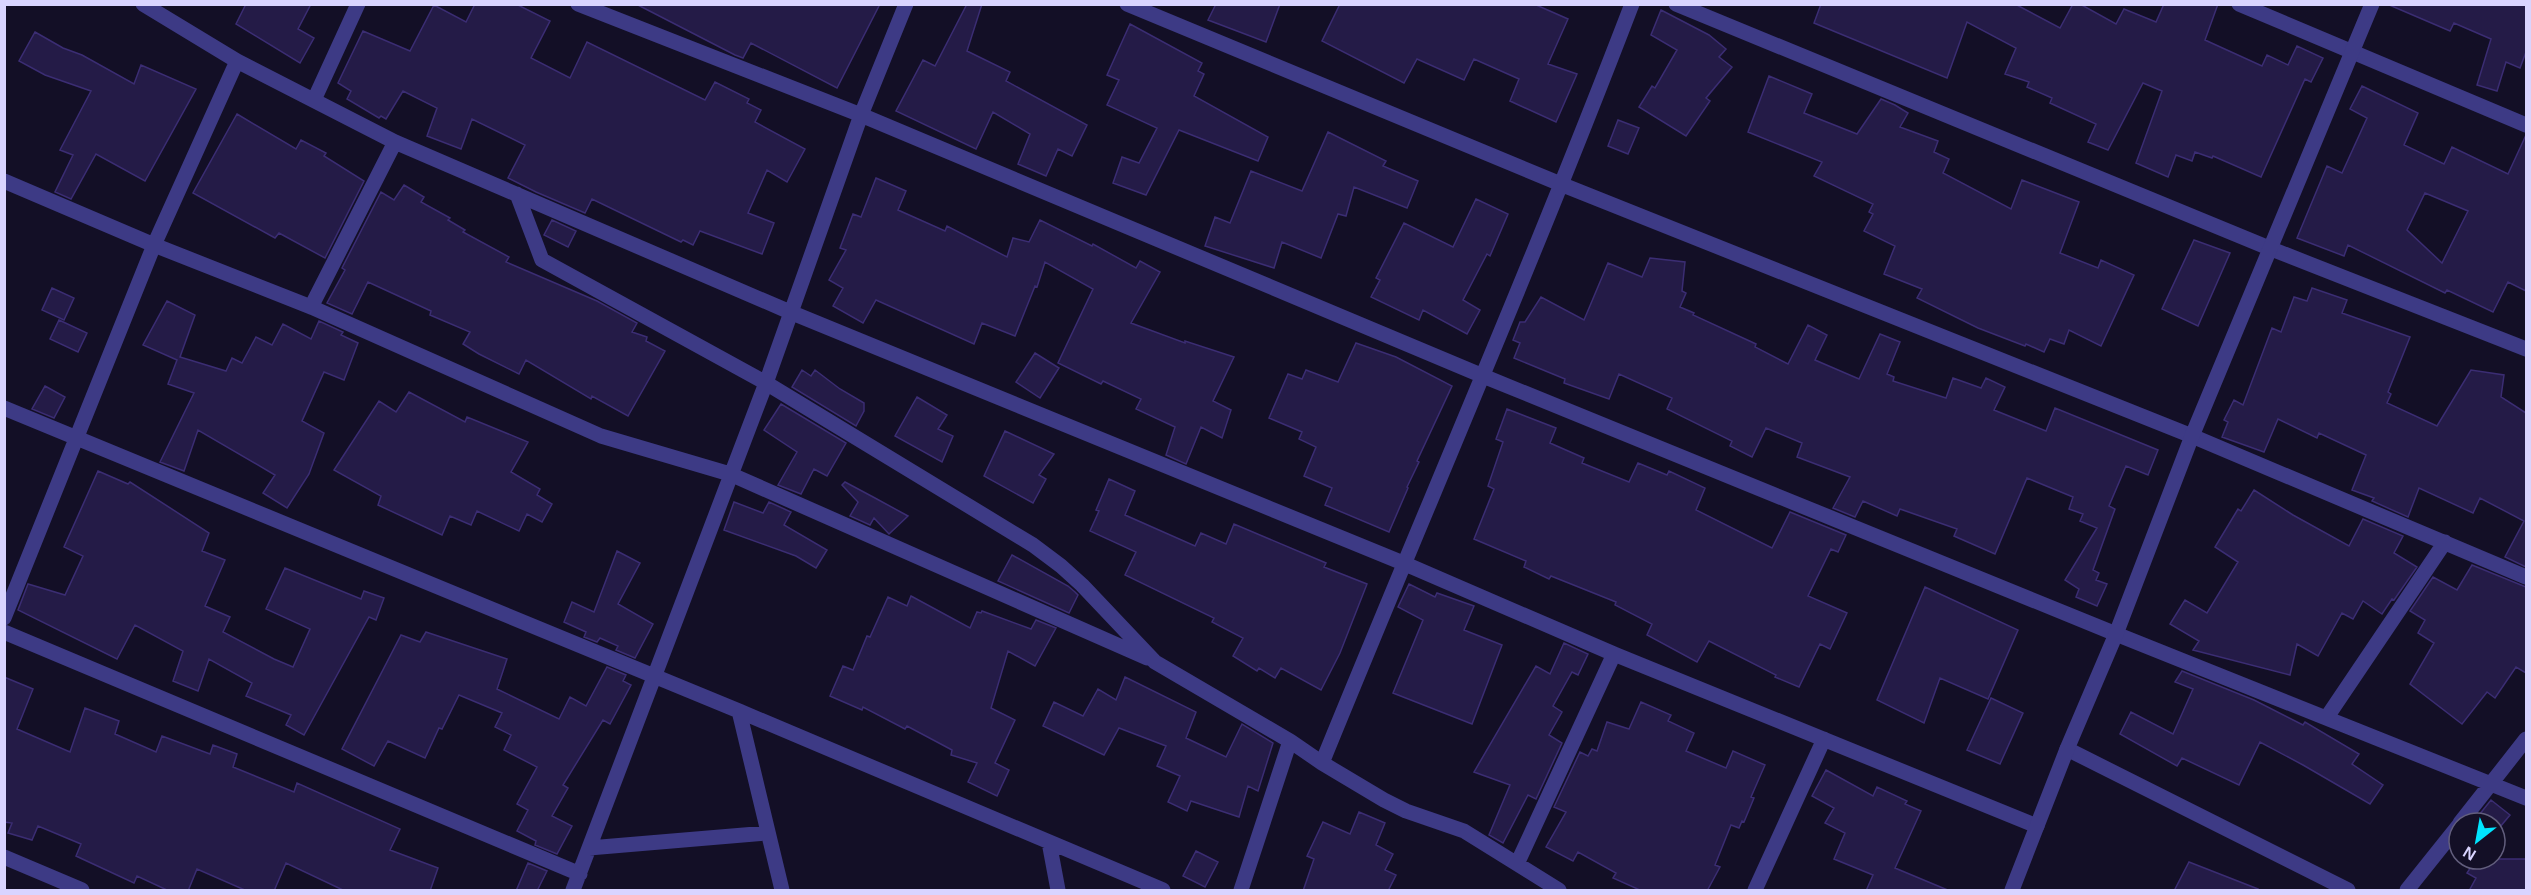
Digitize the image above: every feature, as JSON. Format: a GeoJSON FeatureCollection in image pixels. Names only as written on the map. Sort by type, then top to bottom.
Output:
{"type":"FeatureCollection","features":[{"type":"Feature","properties":{"kind":"street"},"geometry":{"type":"LineString","coordinates":[[143,4],[237,61],[395,142],[790,312],[1403,563],[1614,654],[2037,826]]}},
{"type":"Feature","properties":{"kind":"street"},"geometry":{"type":"LineString","coordinates":[[314,100],[358,4]]}},
{"type":"Feature","properties":{"kind":"street"},"geometry":{"type":"LineString","coordinates":[[578,4],[861,115],[1483,376],[2526,798]]}},
{"type":"Feature","properties":{"kind":"street"},"geometry":{"type":"LineString","coordinates":[[573,891],[765,382],[861,115],[906,4]]}},
{"type":"Feature","properties":{"kind":"street"},"geometry":{"type":"LineString","coordinates":[[1127,4],[1563,185],[2192,436],[2526,577]]}},
{"type":"Feature","properties":{"kind":"street"},"geometry":{"type":"LineString","coordinates":[[1322,763],[1403,563],[1563,185],[1632,4]]}},
{"type":"Feature","properties":{"kind":"street"},"geometry":{"type":"LineString","coordinates":[[1676,4],[2269,248],[2526,349]]}},
{"type":"Feature","properties":{"kind":"street"},"geometry":{"type":"LineString","coordinates":[[2239,4],[2526,125]]}},
{"type":"Feature","properties":{"kind":"street"},"geometry":{"type":"LineString","coordinates":[[2012,891],[2067,750],[2116,634],[2192,436],[2372,4]]}},
{"type":"Feature","properties":{"kind":"street"},"geometry":{"type":"LineString","coordinates":[[4,618],[154,245],[237,61]]}},
{"type":"Feature","properties":{"kind":"street"},"geometry":{"type":"LineString","coordinates":[[311,307],[395,142]]}},
{"type":"Feature","properties":{"kind":"street"},"geometry":{"type":"LineString","coordinates":[[4,180],[154,245],[311,307],[601,436],[730,474],[1155,662],[1406,811],[1464,831],[1560,891]]}},
{"type":"Feature","properties":{"kind":"street"},"geometry":{"type":"LineString","coordinates":[[518,194],[542,260],[765,382],[1033,545],[1082,585],[1155,662]]}},
{"type":"Feature","properties":{"kind":"street"},"geometry":{"type":"LineString","coordinates":[[4,408],[739,711],[1162,891]]}},
{"type":"Feature","properties":{"kind":"street"},"geometry":{"type":"LineString","coordinates":[[2327,717],[2445,542]]}},
{"type":"Feature","properties":{"kind":"street"},"geometry":{"type":"LineString","coordinates":[[4,632],[580,874]]}},
{"type":"Feature","properties":{"kind":"street"},"geometry":{"type":"LineString","coordinates":[[1517,864],[1614,654]]}},
{"type":"Feature","properties":{"kind":"street"},"geometry":{"type":"LineString","coordinates":[[739,711],[782,891]]}},
{"type":"Feature","properties":{"kind":"street"},"geometry":{"type":"LineString","coordinates":[[1755,891],[1824,739]]}},
{"type":"Feature","properties":{"kind":"street"},"geometry":{"type":"LineString","coordinates":[[2470,811],[2526,739]]}},
{"type":"Feature","properties":{"kind":"street"},"geometry":{"type":"LineString","coordinates":[[1241,891],[1290,741]]}},
{"type":"Feature","properties":{"kind":"street"},"geometry":{"type":"LineString","coordinates":[[2067,750],[2349,891]]}},
{"type":"Feature","properties":{"kind":"street"},"geometry":{"type":"LineString","coordinates":[[589,848],[767,834]]}},
{"type":"Feature","properties":{"kind":"street"},"geometry":{"type":"LineString","coordinates":[[2407,891],[2447,840]]}},
{"type":"Feature","properties":{"kind":"street"},"geometry":{"type":"LineString","coordinates":[[1049,842],[1058,891]]}},
{"type":"Feature","properties":{"kind":"street"},"geometry":{"type":"LineString","coordinates":[[4,858],[82,891]]}},
{"type":"Feature","properties":{"kind":"building"},"geometry":{"type":"Polygon","coordinates":[[[246,4],[311,4],[298,29],[314,38],[300,63],[236,24],[246,4]]]}},
{"type":"Feature","properties":{"kind":"building"},"geometry":{"type":"Polygon","coordinates":[[[475,4],[516,4],[550,21],[531,58],[570,78],[587,42],[705,100],[715,82],[749,99],[747,103],[761,110],[755,122],[805,149],[787,182],[767,170],[748,213],[774,223],[762,254],[700,231],[693,245],[683,240],[681,242],[592,199],[585,213],[536,192],[508,178],[525,145],[472,119],[461,149],[427,136],[437,108],[403,91],[386,119],[381,116],[379,118],[347,99],[351,91],[338,83],[363,31],[410,51],[434,5],[466,22],[475,4]]]}},
{"type":"Feature","properties":{"kind":"building"},"geometry":{"type":"Polygon","coordinates":[[[636,4],[880,4],[837,88],[751,43],[743,58],[735,55],[636,4]]]}},
{"type":"Feature","properties":{"kind":"building"},"geometry":{"type":"Polygon","coordinates":[[[967,4],[982,4],[967,51],[1010,72],[1006,81],[1087,125],[1072,156],[1058,149],[1046,176],[1018,164],[1030,134],[993,112],[976,149],[896,111],[923,60],[935,66],[967,4]]]}},
{"type":"Feature","properties":{"kind":"building"},"geometry":{"type":"Polygon","coordinates":[[[1216,4],[1280,4],[1266,42],[1208,20],[1216,4]]]}},
{"type":"Feature","properties":{"kind":"building"},"geometry":{"type":"Polygon","coordinates":[[[1340,4],[1534,4],[1568,19],[1548,64],[1577,74],[1556,122],[1510,101],[1519,79],[1474,59],[1464,80],[1417,59],[1404,83],[1322,41],[1340,4]]]}},
{"type":"Feature","properties":{"kind":"building"},"geometry":{"type":"Polygon","coordinates":[[[1821,4],[2015,4],[2060,28],[2073,4],[2080,4],[2116,24],[2124,9],[2156,22],[2164,4],[2218,4],[2205,40],[2262,66],[2267,55],[2288,65],[2297,46],[2323,58],[2311,82],[2305,79],[2261,177],[2213,156],[2212,158],[2195,152],[2192,161],[2176,155],[2168,177],[2136,163],[2162,91],[2143,83],[2108,150],[2088,142],[2096,124],[2050,103],[2052,98],[2027,87],[2029,82],[2005,74],[2016,48],[1967,22],[1947,78],[1814,23],[1821,4]]]}},
{"type":"Feature","properties":{"kind":"building"},"geometry":{"type":"Polygon","coordinates":[[[2387,4],[2526,4],[2526,52],[2520,68],[2506,62],[2497,91],[2477,85],[2491,39],[2454,23],[2450,31],[2387,4]]]}},
{"type":"Feature","properties":{"kind":"building"},"geometry":{"type":"Polygon","coordinates":[[[1661,10],[1709,35],[1726,49],[1719,57],[1732,67],[1706,98],[1710,101],[1686,136],[1639,107],[1652,86],[1655,88],[1677,50],[1651,35],[1661,10]]]}},
{"type":"Feature","properties":{"kind":"building"},"geometry":{"type":"Polygon","coordinates":[[[1130,24],[1202,63],[1198,71],[1204,74],[1194,96],[1268,137],[1258,161],[1179,130],[1146,195],[1113,183],[1122,157],[1139,163],[1157,128],[1107,105],[1119,80],[1107,75],[1130,24]]]}},
{"type":"Feature","properties":{"kind":"building"},"geometry":{"type":"Polygon","coordinates":[[[35,32],[134,84],[141,65],[196,89],[145,181],[96,154],[71,199],[55,192],[73,155],[60,150],[91,91],[45,75],[19,61],[35,32]]]}},
{"type":"Feature","properties":{"kind":"building"},"geometry":{"type":"Polygon","coordinates":[[[1769,76],[1812,94],[1804,113],[1857,134],[1881,99],[1895,105],[1908,113],[1900,127],[1938,141],[1934,152],[1949,159],[1943,173],[2011,209],[2022,180],[2079,202],[2060,253],[2098,268],[2101,260],[2134,275],[2101,346],[2069,330],[2064,344],[2050,339],[2044,352],[2026,344],[2025,346],[1978,328],[1917,298],[1922,289],[1884,274],[1895,246],[1864,231],[1873,214],[1869,212],[1873,204],[1814,176],[1822,162],[1748,132],[1769,76]]]}},
{"type":"Feature","properties":{"kind":"building"},"geometry":{"type":"Polygon","coordinates":[[[2362,86],[2418,113],[2404,145],[2444,164],[2452,147],[2508,174],[2526,135],[2526,291],[2508,282],[2493,312],[2447,290],[2445,293],[2348,245],[2344,256],[2297,238],[2327,166],[2342,173],[2367,118],[2350,109],[2362,86]],[[2425,193],[2407,230],[2442,263],[2468,211],[2425,193]]]}},
{"type":"Feature","properties":{"kind":"building"},"geometry":{"type":"Polygon","coordinates":[[[237,114],[296,149],[301,140],[326,153],[324,156],[364,181],[325,258],[279,233],[275,238],[193,193],[237,114]]]}},
{"type":"Feature","properties":{"kind":"building"},"geometry":{"type":"Polygon","coordinates":[[[1618,120],[1639,128],[1628,154],[1608,146],[1618,120]]]}},
{"type":"Feature","properties":{"kind":"building"},"geometry":{"type":"Polygon","coordinates":[[[1328,132],[1386,161],[1383,166],[1418,181],[1407,208],[1354,187],[1346,216],[1338,214],[1321,258],[1282,242],[1274,268],[1205,246],[1215,217],[1230,223],[1251,171],[1302,191],[1328,132]]]}},
{"type":"Feature","properties":{"kind":"building"},"geometry":{"type":"Polygon","coordinates":[[[876,178],[906,191],[898,210],[945,231],[947,226],[1007,257],[1013,238],[1029,242],[1040,220],[1092,246],[1093,244],[1136,268],[1140,261],[1160,272],[1131,323],[1185,343],[1185,341],[1234,357],[1213,401],[1231,410],[1222,438],[1201,427],[1186,464],[1166,455],[1175,427],[1136,409],[1141,399],[1103,381],[1101,384],[1058,363],[1093,289],[1045,262],[1037,287],[1035,286],[1015,336],[982,323],[974,344],[876,300],[863,323],[833,306],[843,288],[829,280],[846,250],[840,248],[853,214],[861,217],[876,178]]]}},
{"type":"Feature","properties":{"kind":"building"},"geometry":{"type":"Polygon","coordinates":[[[404,185],[424,197],[421,202],[450,218],[448,220],[465,230],[463,232],[509,257],[506,262],[597,301],[637,323],[632,332],[647,337],[646,341],[665,351],[628,416],[592,396],[591,399],[526,360],[519,374],[479,354],[463,344],[470,332],[430,315],[431,311],[368,282],[352,314],[327,303],[345,270],[342,268],[381,192],[394,200],[404,185]]]}},
{"type":"Feature","properties":{"kind":"building"},"geometry":{"type":"Polygon","coordinates":[[[1476,199],[1508,214],[1490,256],[1487,254],[1463,300],[1480,310],[1467,334],[1423,310],[1419,320],[1371,297],[1380,280],[1376,278],[1404,223],[1453,247],[1476,199]]]}},
{"type":"Feature","properties":{"kind":"building"},"geometry":{"type":"Polygon","coordinates":[[[552,220],[576,231],[568,247],[544,235],[552,220]]]}},
{"type":"Feature","properties":{"kind":"building"},"geometry":{"type":"Polygon","coordinates":[[[2194,240],[2230,253],[2198,326],[2162,309],[2194,240]]]}},
{"type":"Feature","properties":{"kind":"building"},"geometry":{"type":"Polygon","coordinates":[[[1650,258],[1685,262],[1682,291],[1686,293],[1680,307],[1756,344],[1755,347],[1788,364],[1808,325],[1827,335],[1815,360],[1859,379],[1880,334],[1900,342],[1887,374],[1894,377],[1893,381],[1946,398],[1953,378],[1981,388],[1986,378],[2005,387],[1994,410],[2046,431],[2055,408],[2158,450],[2148,475],[2126,466],[2109,506],[2115,509],[2093,570],[2099,573],[2096,580],[2107,584],[2097,606],[2076,597],[2079,589],[2065,580],[2097,528],[2080,521],[2083,514],[2069,509],[2073,497],[2027,478],[1995,554],[1954,536],[1957,529],[1900,509],[1897,516],[1863,501],[1855,517],[1833,508],[1850,477],[1797,457],[1802,443],[1766,428],[1752,457],[1730,446],[1732,441],[1667,409],[1672,398],[1619,374],[1609,399],[1564,383],[1565,379],[1514,358],[1520,343],[1513,340],[1520,322],[1525,322],[1541,297],[1584,320],[1608,263],[1642,277],[1650,258]]]}},
{"type":"Feature","properties":{"kind":"building"},"geometry":{"type":"Polygon","coordinates":[[[52,288],[74,298],[64,320],[42,310],[52,288]]]}},
{"type":"Feature","properties":{"kind":"building"},"geometry":{"type":"Polygon","coordinates":[[[2312,288],[2347,300],[2342,313],[2410,337],[2388,392],[2391,394],[2387,403],[2437,426],[2471,370],[2504,375],[2501,397],[2526,413],[2526,567],[2505,557],[2524,521],[2480,498],[2473,513],[2419,488],[2408,517],[2372,501],[2374,498],[2352,490],[2366,455],[2319,433],[2317,438],[2278,419],[2264,452],[2222,437],[2228,422],[2224,420],[2234,400],[2243,405],[2272,328],[2281,332],[2294,297],[2307,301],[2312,288]]]}},
{"type":"Feature","properties":{"kind":"building"},"geometry":{"type":"Polygon","coordinates":[[[167,301],[195,315],[180,357],[226,371],[232,358],[242,363],[256,337],[272,345],[283,324],[311,339],[319,321],[343,332],[341,335],[358,343],[344,380],[324,372],[302,421],[324,433],[309,474],[287,508],[263,493],[275,475],[198,430],[184,471],[160,462],[194,393],[168,384],[177,360],[143,345],[167,301]]]}},
{"type":"Feature","properties":{"kind":"building"},"geometry":{"type":"Polygon","coordinates":[[[59,320],[87,333],[78,352],[50,339],[59,320]]]}},
{"type":"Feature","properties":{"kind":"building"},"geometry":{"type":"Polygon","coordinates":[[[1356,343],[1396,357],[1452,386],[1417,461],[1419,462],[1389,532],[1325,505],[1332,488],[1304,476],[1316,447],[1299,439],[1302,432],[1269,418],[1288,374],[1302,379],[1306,370],[1338,382],[1356,343]]]}},
{"type":"Feature","properties":{"kind":"building"},"geometry":{"type":"Polygon","coordinates":[[[1035,353],[1059,368],[1040,398],[1016,382],[1035,353]]]}},
{"type":"Feature","properties":{"kind":"building"},"geometry":{"type":"Polygon","coordinates":[[[802,370],[811,376],[815,370],[864,403],[864,411],[856,426],[792,387],[802,370]]]}},
{"type":"Feature","properties":{"kind":"building"},"geometry":{"type":"Polygon","coordinates":[[[45,386],[65,397],[54,418],[32,409],[45,386]]]}},
{"type":"Feature","properties":{"kind":"building"},"geometry":{"type":"Polygon","coordinates":[[[409,392],[465,422],[467,417],[528,442],[511,472],[540,489],[537,495],[552,504],[542,522],[527,514],[519,531],[477,511],[471,525],[450,516],[442,535],[378,505],[381,496],[334,470],[379,401],[396,412],[409,392]]]}},
{"type":"Feature","properties":{"kind":"building"},"geometry":{"type":"Polygon","coordinates":[[[917,397],[947,415],[938,429],[953,436],[942,462],[895,436],[917,397]]]}},
{"type":"Feature","properties":{"kind":"building"},"geometry":{"type":"Polygon","coordinates":[[[781,404],[846,443],[827,476],[814,469],[801,494],[778,485],[797,452],[764,430],[781,404]]]}},
{"type":"Feature","properties":{"kind":"building"},"geometry":{"type":"Polygon","coordinates":[[[1507,409],[1556,428],[1550,443],[1584,458],[1582,463],[1629,482],[1638,463],[1667,475],[1669,471],[1705,488],[1696,510],[1772,548],[1790,512],[1846,535],[1838,552],[1831,549],[1808,596],[1847,613],[1830,649],[1820,644],[1799,687],[1775,677],[1776,675],[1709,641],[1697,662],[1647,635],[1652,624],[1615,605],[1616,602],[1551,576],[1549,579],[1524,567],[1526,561],[1474,539],[1494,489],[1488,486],[1503,442],[1496,439],[1507,409]]]}},
{"type":"Feature","properties":{"kind":"building"},"geometry":{"type":"Polygon","coordinates":[[[1005,431],[1054,454],[1039,475],[1046,479],[1033,503],[984,476],[1005,431]]]}},
{"type":"Feature","properties":{"kind":"building"},"geometry":{"type":"Polygon","coordinates":[[[98,471],[128,484],[130,482],[209,533],[202,551],[225,560],[205,606],[230,617],[223,632],[274,659],[293,667],[310,629],[266,609],[285,568],[361,599],[364,591],[384,598],[376,620],[369,617],[304,735],[286,725],[291,715],[246,696],[252,683],[209,659],[198,691],[173,681],[183,651],[135,625],[117,659],[18,610],[28,584],[65,595],[83,556],[64,547],[98,471]]]}},
{"type":"Feature","properties":{"kind":"building"},"geometry":{"type":"Polygon","coordinates":[[[1109,479],[1135,491],[1125,515],[1195,546],[1201,533],[1226,544],[1234,524],[1326,563],[1324,567],[1367,584],[1340,653],[1321,690],[1281,668],[1275,678],[1259,668],[1257,671],[1233,656],[1243,638],[1212,622],[1214,618],[1125,575],[1136,552],[1090,531],[1109,479]]]}},
{"type":"Feature","properties":{"kind":"building"},"geometry":{"type":"Polygon","coordinates":[[[845,482],[908,516],[889,534],[874,518],[870,525],[850,516],[858,502],[842,485],[845,482]]]}},
{"type":"Feature","properties":{"kind":"building"},"geometry":{"type":"Polygon","coordinates":[[[2254,490],[2349,546],[2363,519],[2403,536],[2394,553],[2417,567],[2382,614],[2363,601],[2353,619],[2342,613],[2318,656],[2297,644],[2290,675],[2193,650],[2199,641],[2170,624],[2185,600],[2207,613],[2238,562],[2215,547],[2238,509],[2241,511],[2254,490]]]}},
{"type":"Feature","properties":{"kind":"building"},"geometry":{"type":"Polygon","coordinates":[[[734,502],[763,513],[769,502],[791,512],[784,525],[827,550],[816,568],[796,556],[724,530],[734,502]]]}},
{"type":"Feature","properties":{"kind":"building"},"geometry":{"type":"Polygon","coordinates":[[[617,551],[640,563],[618,604],[653,624],[635,658],[616,650],[618,646],[600,638],[597,642],[584,637],[586,632],[564,622],[572,602],[594,612],[617,551]]]}},
{"type":"Feature","properties":{"kind":"building"},"geometry":{"type":"Polygon","coordinates":[[[1012,555],[1068,586],[1078,595],[1069,613],[998,581],[1012,555]]]}},
{"type":"Feature","properties":{"kind":"building"},"geometry":{"type":"Polygon","coordinates":[[[2472,565],[2526,587],[2526,673],[2516,667],[2495,698],[2487,692],[2462,724],[2410,684],[2434,643],[2418,633],[2425,620],[2410,611],[2433,577],[2457,590],[2472,565]]]}},
{"type":"Feature","properties":{"kind":"building"},"geometry":{"type":"Polygon","coordinates":[[[1409,584],[1435,597],[1437,593],[1474,606],[1464,630],[1502,645],[1472,724],[1393,693],[1423,620],[1398,607],[1409,584]]]}},
{"type":"Feature","properties":{"kind":"building"},"geometry":{"type":"Polygon","coordinates":[[[1925,587],[2018,630],[1988,699],[1940,678],[1924,723],[1877,700],[1925,587]]]}},
{"type":"Feature","properties":{"kind":"building"},"geometry":{"type":"Polygon","coordinates":[[[911,596],[970,628],[977,612],[982,611],[1031,629],[1036,620],[1056,628],[1035,666],[1008,651],[991,708],[1015,720],[995,763],[1009,770],[997,796],[968,782],[977,763],[951,755],[952,750],[907,726],[905,729],[863,707],[862,710],[830,696],[843,666],[853,670],[867,636],[870,637],[888,597],[907,606],[911,596]]]}},
{"type":"Feature","properties":{"kind":"building"},"geometry":{"type":"Polygon","coordinates":[[[426,632],[507,659],[497,689],[559,719],[570,697],[586,706],[607,667],[626,675],[623,681],[631,685],[610,724],[603,720],[563,785],[568,788],[552,816],[572,826],[557,854],[535,845],[536,841],[517,831],[528,810],[517,804],[537,767],[504,750],[511,735],[495,727],[502,713],[459,695],[442,729],[439,728],[425,758],[388,741],[374,766],[342,749],[401,635],[420,642],[426,632]]]}},
{"type":"Feature","properties":{"kind":"building"},"geometry":{"type":"Polygon","coordinates":[[[1564,643],[1588,654],[1578,675],[1572,672],[1553,706],[1562,712],[1549,735],[1562,743],[1536,799],[1528,795],[1503,843],[1489,835],[1510,785],[1474,772],[1536,666],[1550,674],[1564,643]]]}},
{"type":"Feature","properties":{"kind":"building"},"geometry":{"type":"Polygon","coordinates":[[[2182,671],[2254,700],[2303,725],[2305,722],[2359,754],[2352,764],[2383,785],[2370,804],[2260,742],[2239,785],[2182,758],[2177,766],[2120,734],[2131,712],[2173,734],[2193,689],[2175,682],[2182,671]]]}},
{"type":"Feature","properties":{"kind":"building"},"geometry":{"type":"Polygon","coordinates":[[[4,677],[33,689],[17,729],[70,752],[85,708],[119,721],[115,734],[156,752],[162,736],[210,754],[213,745],[237,754],[233,767],[294,792],[297,783],[400,829],[390,850],[438,868],[430,891],[345,891],[286,863],[274,891],[247,891],[197,869],[188,891],[169,891],[137,876],[134,883],[76,856],[81,844],[38,826],[32,840],[8,833],[12,823],[4,822],[4,677]]]}},
{"type":"Feature","properties":{"kind":"building"},"geometry":{"type":"Polygon","coordinates":[[[1125,677],[1196,712],[1186,738],[1226,757],[1242,724],[1273,743],[1258,791],[1248,786],[1239,817],[1191,801],[1187,811],[1168,802],[1180,776],[1157,766],[1166,746],[1119,728],[1104,755],[1043,726],[1054,702],[1083,716],[1098,689],[1116,700],[1125,677]]]}},
{"type":"Feature","properties":{"kind":"building"},"geometry":{"type":"Polygon","coordinates":[[[1991,698],[2023,713],[2000,764],[1967,750],[1991,698]]]}},
{"type":"Feature","properties":{"kind":"building"},"geometry":{"type":"Polygon","coordinates":[[[1641,702],[1671,715],[1668,721],[1694,733],[1686,751],[1726,768],[1733,751],[1765,765],[1751,797],[1754,798],[1744,822],[1742,821],[1739,828],[1731,825],[1715,865],[1720,867],[1707,891],[1642,891],[1613,878],[1616,873],[1578,852],[1573,861],[1546,847],[1566,812],[1554,807],[1580,752],[1588,756],[1592,749],[1597,751],[1607,722],[1629,729],[1641,702]]]}},
{"type":"Feature","properties":{"kind":"building"},"geometry":{"type":"Polygon","coordinates":[[[1826,770],[1873,796],[1877,787],[1907,801],[1905,804],[1921,811],[1895,868],[1950,891],[1866,891],[1873,875],[1834,859],[1845,833],[1825,823],[1834,808],[1812,796],[1826,770]]]}},
{"type":"Feature","properties":{"kind":"building"},"geometry":{"type":"Polygon","coordinates":[[[2491,800],[2505,811],[2482,811],[2491,800]]]}},
{"type":"Feature","properties":{"kind":"building"},"geometry":{"type":"Polygon","coordinates":[[[1359,812],[1385,823],[1376,845],[1393,854],[1385,870],[1396,875],[1388,891],[1303,891],[1314,859],[1307,856],[1323,822],[1350,834],[1359,812]]]}},
{"type":"Feature","properties":{"kind":"building"},"geometry":{"type":"Polygon","coordinates":[[[1196,851],[1218,862],[1205,887],[1183,876],[1196,851]]]}},
{"type":"Feature","properties":{"kind":"building"},"geometry":{"type":"Polygon","coordinates":[[[2507,859],[2526,859],[2526,891],[2469,891],[2476,878],[2467,873],[2468,871],[2507,871],[2507,859]]]}},
{"type":"Feature","properties":{"kind":"building"},"geometry":{"type":"Polygon","coordinates":[[[2189,862],[2258,889],[2257,891],[2174,891],[2189,862]]]}},
{"type":"Feature","properties":{"kind":"building"},"geometry":{"type":"Polygon","coordinates":[[[528,863],[547,871],[537,891],[516,891],[528,863]]]}}]}
